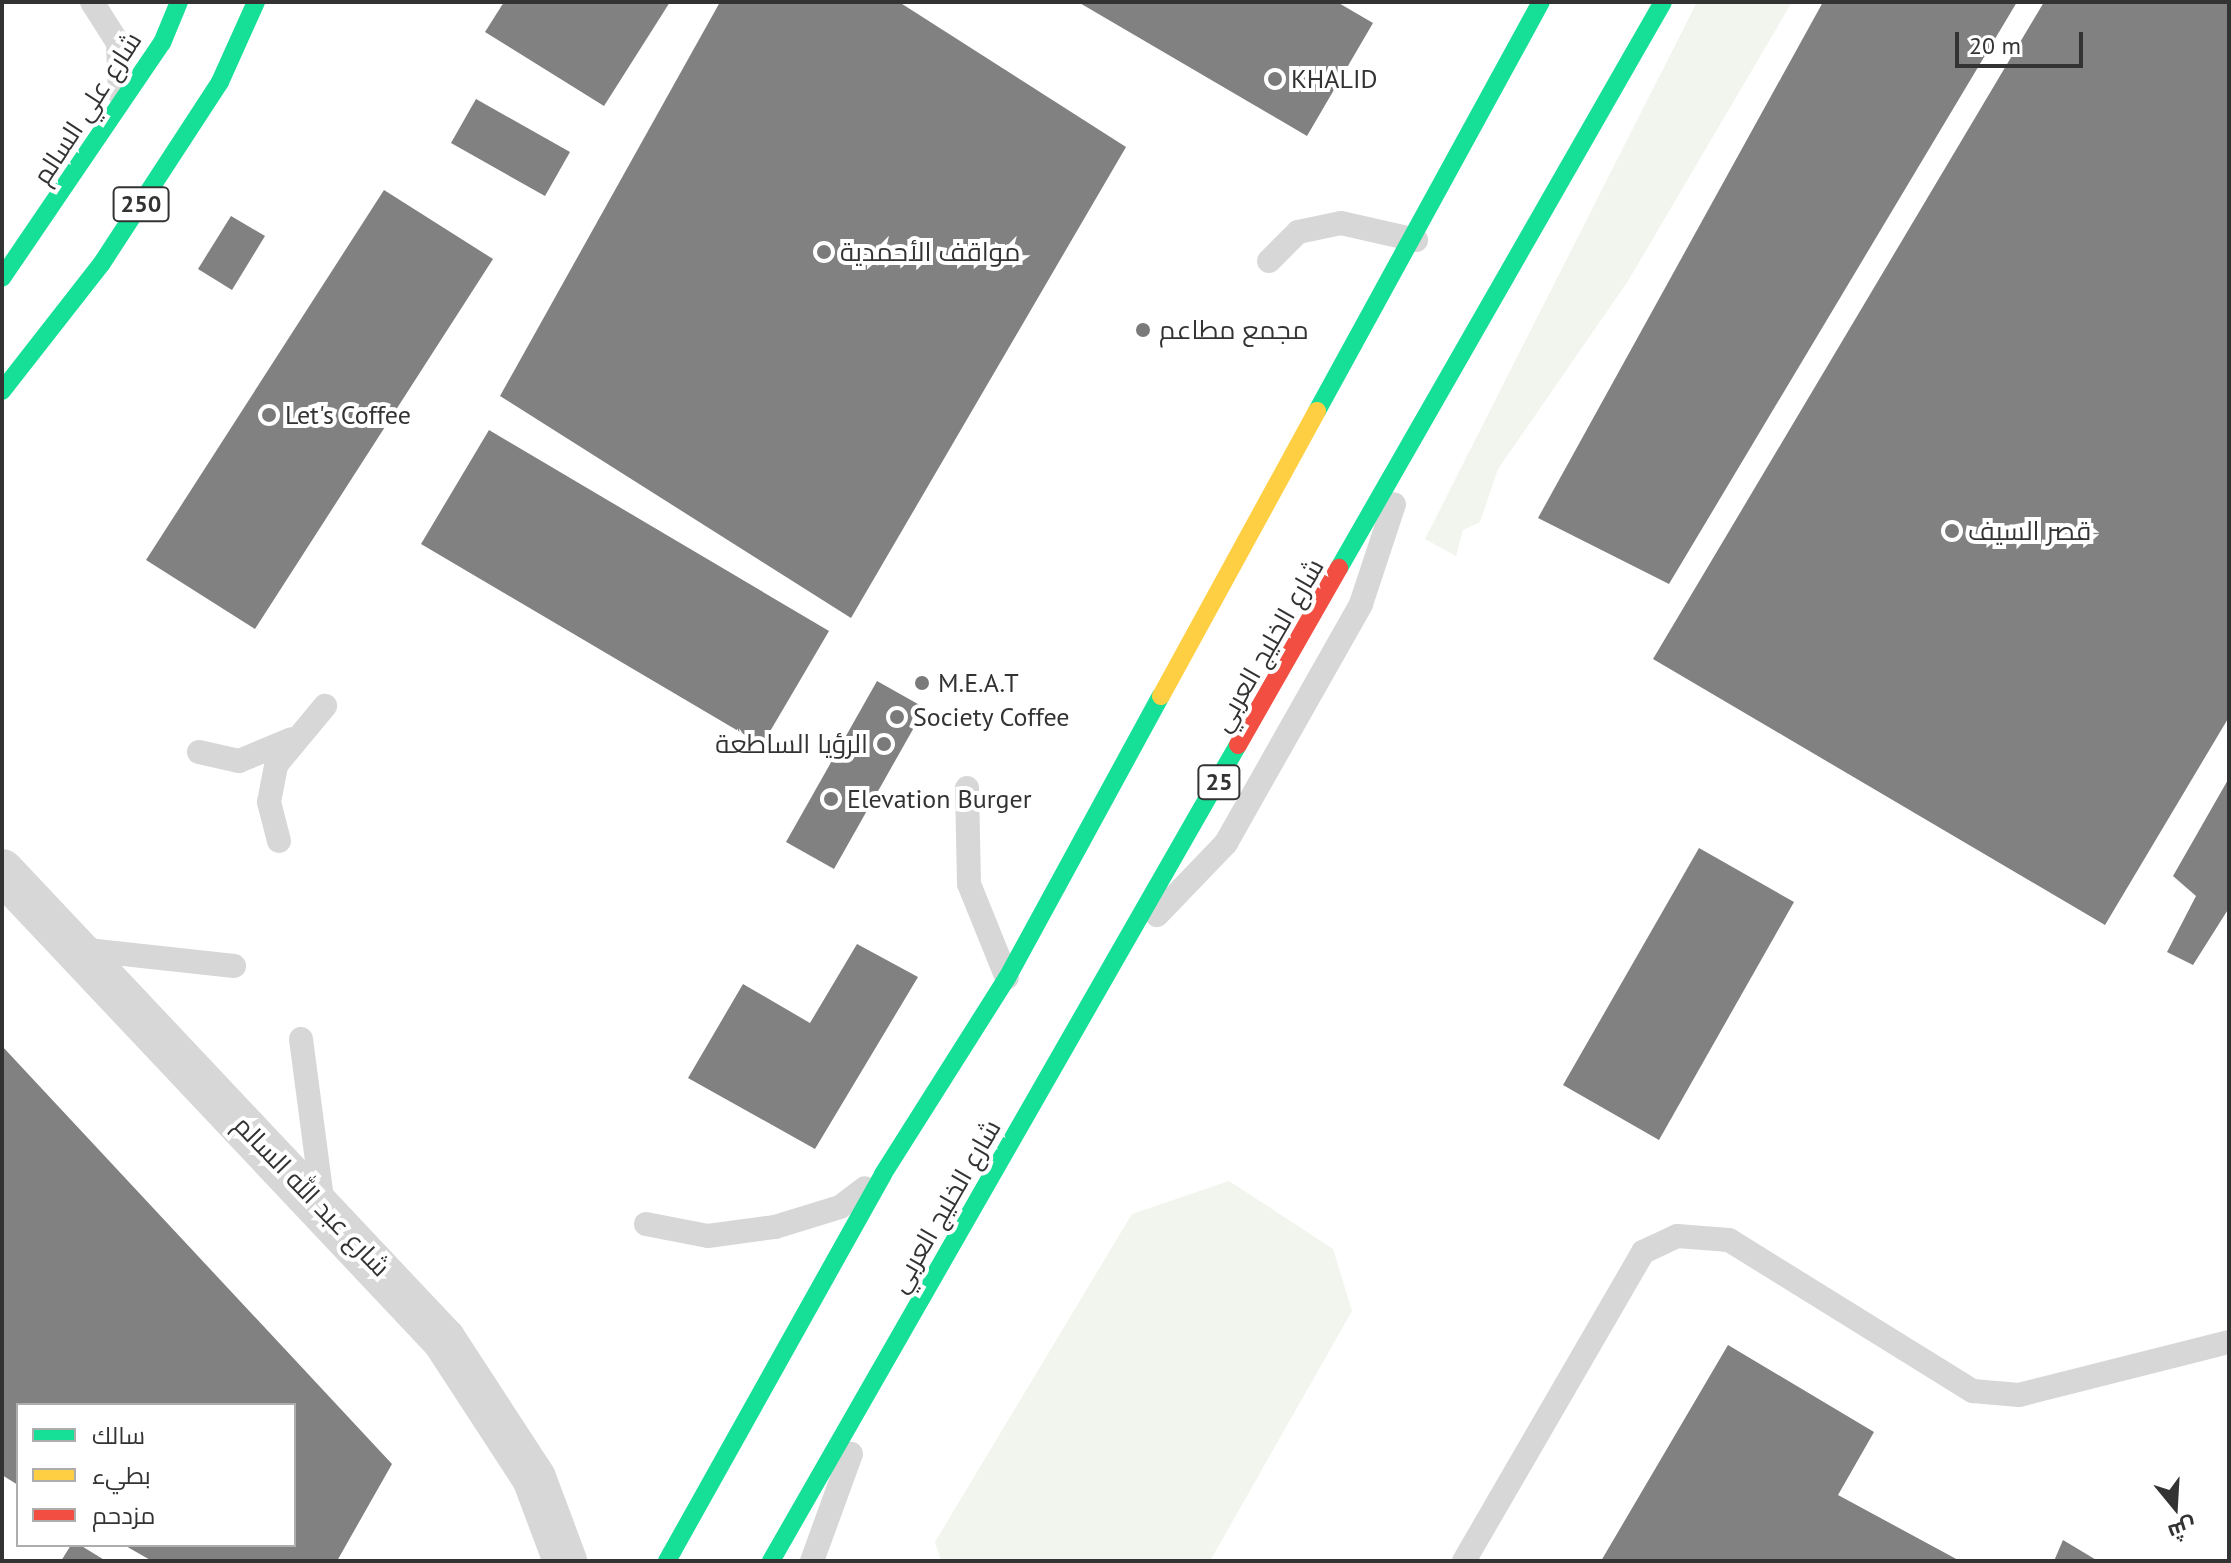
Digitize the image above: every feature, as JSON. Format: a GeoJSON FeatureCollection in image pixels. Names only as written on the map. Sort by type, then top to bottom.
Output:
{"type":"FeatureCollection","features":[{"type":"Feature","properties":{"kind":"main road","name":"شارع علي السالم"},"geometry":{"type":"LineString","coordinates":[[2,278],[115,113],[179,2]]}},
{"type":"Feature","properties":{"kind":"main road","name":"250"},"geometry":{"type":"LineString","coordinates":[[2,391],[102,263],[220,82],[256,2]]}},
{"type":"Feature","properties":{"kind":"main road","name":"شارع الخليج العربي"},"geometry":{"type":"LineString","coordinates":[[771,1561],[1413,444],[1663,2]]}},
{"type":"Feature","properties":{"kind":"main road"},"geometry":{"type":"LineString","coordinates":[[667,1561],[883,1174],[1007,978],[1416,240],[1530,9]]}},
{"type":"Feature","properties":{"kind":"street","name":"شارع عبد الله السالم"},"geometry":{"type":"LineString","coordinates":[[9,888],[76,949],[408,1296],[478,1386],[534,1478],[565,1561]]}},
{"type":"Feature","properties":{"kind":"lane"},"geometry":{"type":"LineString","coordinates":[[92,2],[118,43],[123,83],[115,113]]}},
{"type":"Feature","properties":{"kind":"lane"},"geometry":{"type":"LineString","coordinates":[[1269,261],[1298,232],[1341,223],[1416,240]]}},
{"type":"Feature","properties":{"kind":"lane"},"geometry":{"type":"LineString","coordinates":[[1122,951],[1226,843],[1361,604],[1413,444]]}},
{"type":"Feature","properties":{"kind":"lane"},"geometry":{"type":"LineString","coordinates":[[279,841],[271,782],[294,738],[325,706]]}},
{"type":"Feature","properties":{"kind":"lane"},"geometry":{"type":"LineString","coordinates":[[199,752],[239,761],[294,738]]}},
{"type":"Feature","properties":{"kind":"lane"},"geometry":{"type":"LineString","coordinates":[[967,788],[969,884],[1007,978]]}},
{"type":"Feature","properties":{"kind":"lane"},"geometry":{"type":"LineString","coordinates":[[76,949],[234,966]]}},
{"type":"Feature","properties":{"kind":"lane"},"geometry":{"type":"LineString","coordinates":[[301,1039],[323,1207]]}},
{"type":"Feature","properties":{"kind":"lane"},"geometry":{"type":"LineString","coordinates":[[646,1224],[708,1236],[775,1227],[840,1207],[883,1174]]}},
{"type":"Feature","properties":{"kind":"lane"},"geometry":{"type":"LineString","coordinates":[[1464,1561],[1643,1252],[1677,1236],[1729,1240],[1973,1391],[2019,1395],[2229,1342]]}},
{"type":"Feature","properties":{"kind":"lane"},"geometry":{"type":"LineString","coordinates":[[812,1561],[884,1364]]}},
{"type":"Feature","properties":{"kind":"shaded area"},"geometry":{"type":"Polygon","coordinates":[[[1697,2],[1792,2],[1628,281],[1498,469],[1480,522],[1463,530],[1456,556],[1425,539],[1697,2]]]}},
{"type":"Feature","properties":{"kind":"shaded area"},"geometry":{"type":"Polygon","coordinates":[[[1229,1181],[1333,1249],[1352,1311],[1210,1561],[941,1561],[935,1542],[1132,1214],[1229,1181]]]}},
{"type":"Feature","properties":{"kind":"building"},"geometry":{"type":"Polygon","coordinates":[[[504,2],[670,2],[604,106],[485,32],[504,2]]]}},
{"type":"Feature","properties":{"kind":"building","name":"مواقف الأحمدية"},"geometry":{"type":"Polygon","coordinates":[[[720,2],[899,2],[1126,147],[851,618],[500,396],[720,2]]]}},
{"type":"Feature","properties":{"kind":"building","name":"KHALID"},"geometry":{"type":"Polygon","coordinates":[[[1078,2],[1337,2],[1373,23],[1307,136],[1078,2]]]}},
{"type":"Feature","properties":{"kind":"building"},"geometry":{"type":"Polygon","coordinates":[[[1823,2],[2017,2],[1669,584],[1538,518],[1823,2]]]}},
{"type":"Feature","properties":{"kind":"building"},"geometry":{"type":"Polygon","coordinates":[[[2044,2],[2229,2],[2229,717],[2105,925],[1653,659],[2044,2]]]}},
{"type":"Feature","properties":{"kind":"building"},"geometry":{"type":"Polygon","coordinates":[[[476,99],[570,152],[545,196],[451,143],[476,99]]]}},
{"type":"Feature","properties":{"kind":"building"},"geometry":{"type":"Polygon","coordinates":[[[384,190],[493,259],[255,629],[146,560],[384,190]]]}},
{"type":"Feature","properties":{"kind":"building"},"geometry":{"type":"Polygon","coordinates":[[[231,216],[265,236],[232,290],[198,269],[231,216]]]}},
{"type":"Feature","properties":{"kind":"building"},"geometry":{"type":"Polygon","coordinates":[[[489,430],[829,631],[762,745],[421,544],[489,430]]]}},
{"type":"Feature","properties":{"kind":"building"},"geometry":{"type":"Polygon","coordinates":[[[877,681],[925,708],[834,869],[786,842],[877,681]]]}},
{"type":"Feature","properties":{"kind":"building"},"geometry":{"type":"Polygon","coordinates":[[[2229,778],[2229,908],[2193,965],[2167,952],[2196,896],[2173,876],[2229,778]]]}},
{"type":"Feature","properties":{"kind":"building"},"geometry":{"type":"Polygon","coordinates":[[[1699,848],[1794,902],[1659,1140],[1563,1085],[1699,848]]]}},
{"type":"Feature","properties":{"kind":"building"},"geometry":{"type":"Polygon","coordinates":[[[857,944],[918,977],[815,1149],[688,1078],[743,984],[810,1023],[857,944]]]}},
{"type":"Feature","properties":{"kind":"building"},"geometry":{"type":"Polygon","coordinates":[[[2,1046],[392,1464],[337,1561],[152,1561],[128,1547],[296,1547],[296,1403],[16,1403],[16,1484],[2,1475],[2,1046]]]}},
{"type":"Feature","properties":{"kind":"building"},"geometry":{"type":"Polygon","coordinates":[[[1728,1345],[1874,1432],[1838,1495],[1960,1561],[1601,1561],[1728,1345]]]}},
{"type":"Feature","properties":{"kind":"building"},"geometry":{"type":"Polygon","coordinates":[[[2063,1540],[2098,1561],[2054,1561],[2063,1540]]]}},
{"type":"Feature","properties":{"kind":"building"},"geometry":{"type":"Polygon","coordinates":[[[70,1547],[83,1547],[106,1561],[61,1561],[70,1547]]]}},
{"type":"Feature","properties":{"kind":"traffic: fast"},"geometry":{"type":"LineString","coordinates":[[2,278],[162,43],[179,2]]}},
{"type":"Feature","properties":{"kind":"traffic: fast"},"geometry":{"type":"LineString","coordinates":[[2,391],[102,263],[220,82],[256,2]]}},
{"type":"Feature","properties":{"kind":"traffic: fast"},"geometry":{"type":"LineString","coordinates":[[1317,411],[1541,2]]}},
{"type":"Feature","properties":{"kind":"traffic: fast"},"geometry":{"type":"LineString","coordinates":[[1339,568],[1663,2]]}},
{"type":"Feature","properties":{"kind":"traffic: fast"},"geometry":{"type":"LineString","coordinates":[[667,1561],[883,1174],[1007,978],[1161,696]]}},
{"type":"Feature","properties":{"kind":"traffic: fast"},"geometry":{"type":"LineString","coordinates":[[771,1561],[1238,745]]}},
{"type":"Feature","properties":{"kind":"traffic: slow"},"geometry":{"type":"LineString","coordinates":[[1161,696],[1317,411]]}},
{"type":"Feature","properties":{"kind":"traffic: jam"},"geometry":{"type":"LineString","coordinates":[[1238,745],[1339,568]]}},
{"type":"Feature","properties":{"kind":"place","name":"KHALID"},"geometry":{"type":"Point","coordinates":[1275,79]}},
{"type":"Feature","properties":{"kind":"place","name":"مواقف الأحمدية"},"geometry":{"type":"Point","coordinates":[824,252]}},
{"type":"Feature","properties":{"kind":"place","name":"مجمع مطاعم"},"geometry":{"type":"Point","coordinates":[1143,330]}},
{"type":"Feature","properties":{"kind":"place","name":"Let's Coffee"},"geometry":{"type":"Point","coordinates":[269,415]}},
{"type":"Feature","properties":{"kind":"place","name":"قصر السيف"},"geometry":{"type":"Point","coordinates":[1952,531]}},
{"type":"Feature","properties":{"kind":"place","name":"M.E.A.T"},"geometry":{"type":"Point","coordinates":[922,683]}},
{"type":"Feature","properties":{"kind":"place","name":"Society Coffee"},"geometry":{"type":"Point","coordinates":[897,717]}},
{"type":"Feature","properties":{"kind":"place","name":"الرؤيا الساطعة"},"geometry":{"type":"Point","coordinates":[884,744]}},
{"type":"Feature","properties":{"kind":"place","name":"Elevation Burger"},"geometry":{"type":"Point","coordinates":[831,799]}}]}
